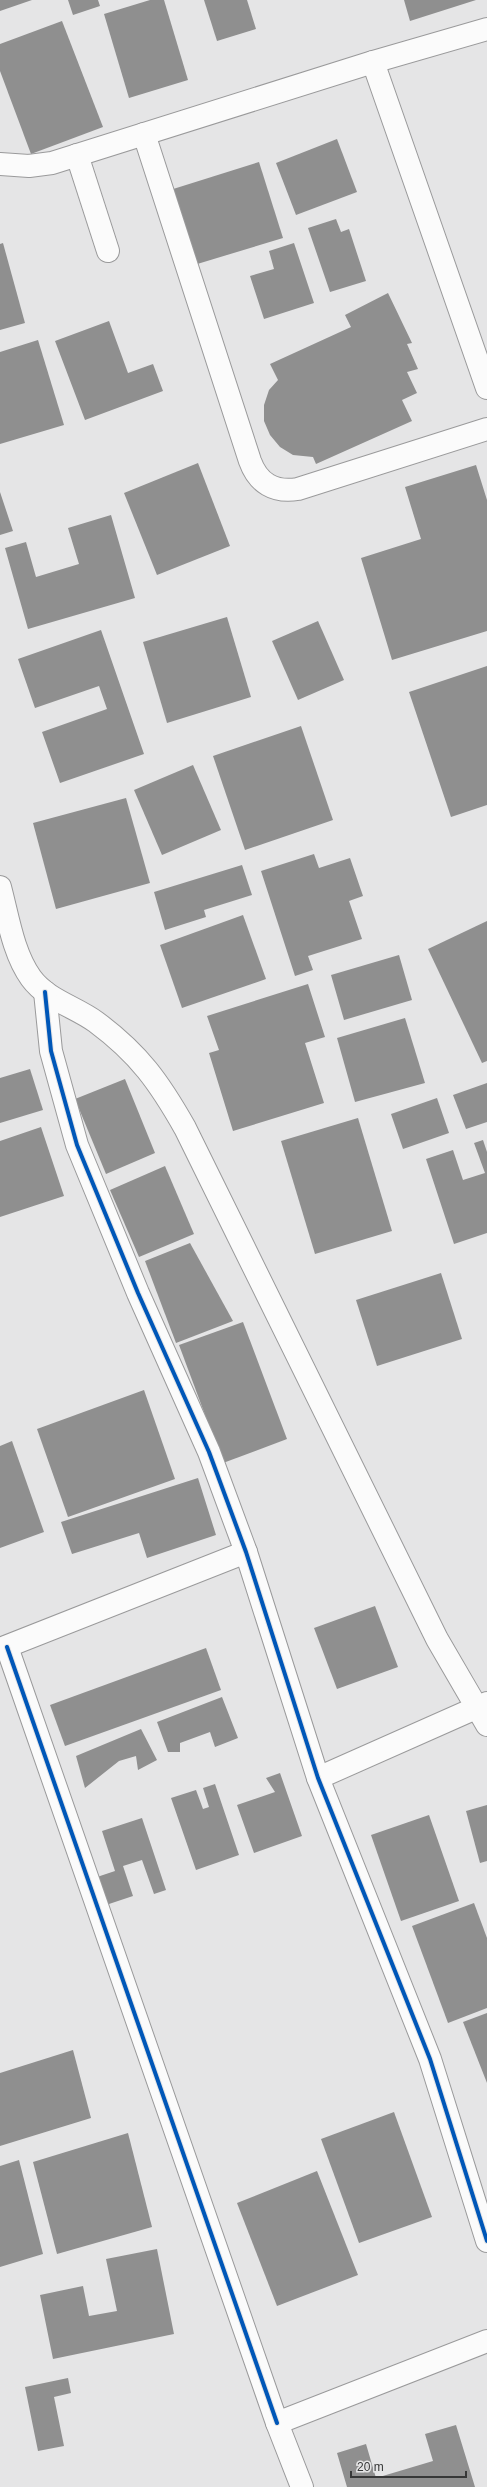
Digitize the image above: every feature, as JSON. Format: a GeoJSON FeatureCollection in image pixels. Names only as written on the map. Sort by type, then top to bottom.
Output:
{"type":"FeatureCollection","features":[{"type":"Feature","properties":{"kind":"street"},"geometry":{"type":"LineString","coordinates":[[0,164],[29,166],[52,163],[373,62],[487,29]]}},
{"type":"Feature","properties":{"kind":"street"},"geometry":{"type":"LineString","coordinates":[[373,62],[487,388]]}},
{"type":"Feature","properties":{"kind":"street"},"geometry":{"type":"LineString","coordinates":[[144,134],[250,461],[260,479],[278,490],[298,489],[487,429]]}},
{"type":"Feature","properties":{"kind":"street"},"geometry":{"type":"LineString","coordinates":[[77,155],[108,251]]}},
{"type":"Feature","properties":{"kind":"street"},"geometry":{"type":"LineString","coordinates":[[0,887],[22,964],[32,980],[45,992],[95,1021],[132,1051],[162,1087],[185,1128],[437,1639],[484,1712],[318,1778]]}},
{"type":"Feature","properties":{"kind":"street"},"geometry":{"type":"LineString","coordinates":[[45,992],[51,1051],[77,1145],[138,1293],[209,1452],[246,1552],[318,1778],[430,2059],[487,2240]]}},
{"type":"Feature","properties":{"kind":"street"},"geometry":{"type":"LineString","coordinates":[[246,1552],[4,1648],[277,2423],[302,2487]]}},
{"type":"Feature","properties":{"kind":"street"},"geometry":{"type":"LineString","coordinates":[[277,2423],[487,2341]]}},
{"type":"Feature","properties":{"kind":"building"},"geometry":{"type":"Polygon","coordinates":[[[0,0],[32,0],[0,11],[0,0]]]}},
{"type":"Feature","properties":{"kind":"building"},"geometry":{"type":"Polygon","coordinates":[[[68,0],[98,0],[100,6],[73,15],[68,0]]]}},
{"type":"Feature","properties":{"kind":"building"},"geometry":{"type":"Polygon","coordinates":[[[150,0],[164,0],[188,80],[129,98],[104,14],[150,0]]]}},
{"type":"Feature","properties":{"kind":"building"},"geometry":{"type":"Polygon","coordinates":[[[204,0],[247,0],[256,29],[217,41],[204,0]]]}},
{"type":"Feature","properties":{"kind":"building"},"geometry":{"type":"Polygon","coordinates":[[[404,0],[476,0],[410,21],[404,0]]]}},
{"type":"Feature","properties":{"kind":"building"},"geometry":{"type":"Polygon","coordinates":[[[62,21],[103,127],[31,154],[0,71],[0,44],[62,21]]]}},
{"type":"Feature","properties":{"kind":"building"},"geometry":{"type":"Polygon","coordinates":[[[337,139],[357,192],[296,215],[276,163],[337,139]]]}},
{"type":"Feature","properties":{"kind":"building"},"geometry":{"type":"Polygon","coordinates":[[[259,162],[283,238],[194,265],[170,190],[259,162]]]}},
{"type":"Feature","properties":{"kind":"building"},"geometry":{"type":"Polygon","coordinates":[[[336,219],[341,232],[349,229],[366,281],[330,292],[308,228],[336,219]]]}},
{"type":"Feature","properties":{"kind":"building"},"geometry":{"type":"Polygon","coordinates":[[[3,243],[25,323],[0,330],[0,244],[3,243]]]}},
{"type":"Feature","properties":{"kind":"building"},"geometry":{"type":"Polygon","coordinates":[[[294,243],[314,303],[264,319],[250,276],[274,269],[269,251],[294,243]]]}},
{"type":"Feature","properties":{"kind":"building"},"geometry":{"type":"Polygon","coordinates":[[[388,293],[412,343],[407,344],[418,369],[407,372],[417,393],[402,400],[412,421],[316,464],[313,457],[293,455],[280,447],[270,435],[264,421],[264,405],[269,390],[278,380],[270,364],[351,327],[345,315],[388,293]]]}},
{"type":"Feature","properties":{"kind":"building"},"geometry":{"type":"Polygon","coordinates":[[[109,321],[128,373],[153,364],[163,391],[85,420],[55,341],[109,321]]]}},
{"type":"Feature","properties":{"kind":"building"},"geometry":{"type":"Polygon","coordinates":[[[38,340],[64,425],[0,444],[0,352],[38,340]]]}},
{"type":"Feature","properties":{"kind":"building"},"geometry":{"type":"Polygon","coordinates":[[[198,463],[230,546],[157,575],[124,493],[198,463]]]}},
{"type":"Feature","properties":{"kind":"building"},"geometry":{"type":"Polygon","coordinates":[[[476,465],[487,500],[487,631],[392,660],[361,558],[421,539],[405,487],[476,465]]]}},
{"type":"Feature","properties":{"kind":"building"},"geometry":{"type":"Polygon","coordinates":[[[0,492],[13,531],[0,535],[0,492]]]}},
{"type":"Feature","properties":{"kind":"building"},"geometry":{"type":"Polygon","coordinates":[[[111,515],[135,598],[28,629],[5,548],[26,542],[36,577],[79,564],[68,528],[111,515]]]}},
{"type":"Feature","properties":{"kind":"building"},"geometry":{"type":"Polygon","coordinates":[[[227,617],[251,697],[167,723],[143,642],[227,617]]]}},
{"type":"Feature","properties":{"kind":"building"},"geometry":{"type":"Polygon","coordinates":[[[318,621],[344,680],[298,700],[272,641],[318,621]]]}},
{"type":"Feature","properties":{"kind":"building"},"geometry":{"type":"Polygon","coordinates":[[[101,630],[144,754],[60,783],[42,732],[107,709],[99,686],[35,708],[18,659],[101,630]]]}},
{"type":"Feature","properties":{"kind":"building"},"geometry":{"type":"Polygon","coordinates":[[[487,666],[487,805],[451,817],[409,692],[487,666]]]}},
{"type":"Feature","properties":{"kind":"building"},"geometry":{"type":"Polygon","coordinates":[[[301,726],[333,820],[245,850],[213,756],[301,726]]]}},
{"type":"Feature","properties":{"kind":"building"},"geometry":{"type":"Polygon","coordinates":[[[193,765],[221,830],[162,855],[134,790],[193,765]]]}},
{"type":"Feature","properties":{"kind":"building"},"geometry":{"type":"Polygon","coordinates":[[[126,798],[150,883],[56,909],[33,823],[126,798]]]}},
{"type":"Feature","properties":{"kind":"building"},"geometry":{"type":"Polygon","coordinates":[[[314,854],[319,868],[350,858],[363,896],[349,901],[362,939],[308,956],[313,970],[295,976],[261,871],[314,854]]]}},
{"type":"Feature","properties":{"kind":"building"},"geometry":{"type":"Polygon","coordinates":[[[242,865],[252,895],[204,910],[206,917],[165,930],[154,892],[242,865]]]}},
{"type":"Feature","properties":{"kind":"building"},"geometry":{"type":"Polygon","coordinates":[[[243,915],[266,979],[182,1008],[160,945],[243,915]]]}},
{"type":"Feature","properties":{"kind":"building"},"geometry":{"type":"Polygon","coordinates":[[[487,921],[487,1061],[482,1063],[428,949],[487,921]]]}},
{"type":"Feature","properties":{"kind":"building"},"geometry":{"type":"Polygon","coordinates":[[[399,955],[412,1000],[344,1020],[331,975],[399,955]]]}},
{"type":"Feature","properties":{"kind":"building"},"geometry":{"type":"Polygon","coordinates":[[[308,984],[325,1037],[305,1043],[324,1103],[233,1131],[209,1053],[219,1050],[207,1016],[308,984]]]}},
{"type":"Feature","properties":{"kind":"building"},"geometry":{"type":"Polygon","coordinates":[[[405,1018],[425,1083],[355,1102],[337,1038],[405,1018]]]}},
{"type":"Feature","properties":{"kind":"building"},"geometry":{"type":"Polygon","coordinates":[[[30,1069],[43,1110],[0,1123],[0,1078],[30,1069]]]}},
{"type":"Feature","properties":{"kind":"building"},"geometry":{"type":"Polygon","coordinates":[[[125,1079],[155,1153],[106,1174],[75,1099],[125,1079]]]}},
{"type":"Feature","properties":{"kind":"building"},"geometry":{"type":"Polygon","coordinates":[[[487,1083],[487,1122],[466,1129],[453,1095],[487,1083]]]}},
{"type":"Feature","properties":{"kind":"building"},"geometry":{"type":"Polygon","coordinates":[[[437,1098],[449,1133],[403,1149],[391,1114],[437,1098]]]}},
{"type":"Feature","properties":{"kind":"building"},"geometry":{"type":"Polygon","coordinates":[[[358,1118],[392,1231],[315,1254],[281,1141],[358,1118]]]}},
{"type":"Feature","properties":{"kind":"building"},"geometry":{"type":"Polygon","coordinates":[[[41,1127],[64,1196],[0,1217],[0,1141],[41,1127]]]}},
{"type":"Feature","properties":{"kind":"building"},"geometry":{"type":"Polygon","coordinates":[[[483,1140],[487,1152],[487,1233],[454,1244],[426,1159],[453,1150],[463,1180],[485,1173],[474,1143],[483,1140]]]}},
{"type":"Feature","properties":{"kind":"building"},"geometry":{"type":"Polygon","coordinates":[[[165,1166],[194,1234],[139,1257],[110,1190],[165,1166]]]}},
{"type":"Feature","properties":{"kind":"building"},"geometry":{"type":"Polygon","coordinates":[[[190,1243],[233,1321],[176,1343],[145,1261],[190,1243]]]}},
{"type":"Feature","properties":{"kind":"building"},"geometry":{"type":"Polygon","coordinates":[[[441,1273],[462,1339],[377,1366],[356,1300],[441,1273]]]}},
{"type":"Feature","properties":{"kind":"building"},"geometry":{"type":"Polygon","coordinates":[[[243,1322],[287,1439],[223,1463],[179,1345],[243,1322]]]}},
{"type":"Feature","properties":{"kind":"building"},"geometry":{"type":"Polygon","coordinates":[[[144,1390],[175,1479],[68,1517],[37,1429],[144,1390]]]}},
{"type":"Feature","properties":{"kind":"building"},"geometry":{"type":"Polygon","coordinates":[[[12,1441],[44,1532],[0,1548],[0,1446],[12,1441]]]}},
{"type":"Feature","properties":{"kind":"building"},"geometry":{"type":"Polygon","coordinates":[[[198,1478],[216,1535],[147,1558],[139,1533],[72,1554],[61,1522],[198,1478]]]}},
{"type":"Feature","properties":{"kind":"building"},"geometry":{"type":"Polygon","coordinates":[[[375,1606],[398,1667],[337,1689],[314,1628],[375,1606]]]}},
{"type":"Feature","properties":{"kind":"building"},"geometry":{"type":"Polygon","coordinates":[[[206,1648],[221,1690],[65,1746],[50,1705],[206,1648]]]}},
{"type":"Feature","properties":{"kind":"building"},"geometry":{"type":"Polygon","coordinates":[[[222,1697],[238,1738],[215,1747],[210,1732],[180,1743],[180,1752],[168,1752],[157,1722],[222,1697]]]}},
{"type":"Feature","properties":{"kind":"building"},"geometry":{"type":"Polygon","coordinates":[[[141,1729],[157,1760],[138,1770],[136,1756],[119,1761],[85,1788],[76,1756],[141,1729]]]}},
{"type":"Feature","properties":{"kind":"building"},"geometry":{"type":"Polygon","coordinates":[[[280,1773],[302,1836],[254,1853],[237,1805],[275,1792],[266,1778],[280,1773]]]}},
{"type":"Feature","properties":{"kind":"building"},"geometry":{"type":"Polygon","coordinates":[[[215,1784],[239,1855],[196,1870],[171,1798],[196,1790],[203,1809],[209,1807],[203,1788],[215,1784]]]}},
{"type":"Feature","properties":{"kind":"building"},"geometry":{"type":"Polygon","coordinates":[[[487,1805],[487,1861],[480,1863],[466,1811],[487,1805]]]}},
{"type":"Feature","properties":{"kind":"building"},"geometry":{"type":"Polygon","coordinates":[[[429,1815],[459,1901],[401,1921],[371,1835],[429,1815]]]}},
{"type":"Feature","properties":{"kind":"building"},"geometry":{"type":"Polygon","coordinates":[[[142,1818],[166,1890],[154,1894],[142,1860],[123,1866],[133,1896],[106,1905],[97,1877],[115,1871],[102,1831],[142,1818]]]}},
{"type":"Feature","properties":{"kind":"building"},"geometry":{"type":"Polygon","coordinates":[[[474,1903],[487,1938],[487,2008],[448,2023],[412,1926],[474,1903]]]}},
{"type":"Feature","properties":{"kind":"building"},"geometry":{"type":"Polygon","coordinates":[[[487,2013],[487,2083],[463,2022],[487,2013]]]}},
{"type":"Feature","properties":{"kind":"building"},"geometry":{"type":"Polygon","coordinates":[[[73,2050],[91,2118],[0,2146],[0,2073],[73,2050]]]}},
{"type":"Feature","properties":{"kind":"building"},"geometry":{"type":"Polygon","coordinates":[[[394,2112],[432,2217],[359,2243],[321,2139],[394,2112]]]}},
{"type":"Feature","properties":{"kind":"building"},"geometry":{"type":"Polygon","coordinates":[[[128,2133],[152,2227],[57,2254],[33,2162],[128,2133]]]}},
{"type":"Feature","properties":{"kind":"building"},"geometry":{"type":"Polygon","coordinates":[[[19,2160],[43,2254],[0,2267],[0,2166],[19,2160]]]}},
{"type":"Feature","properties":{"kind":"building"},"geometry":{"type":"Polygon","coordinates":[[[317,2171],[358,2275],[277,2306],[237,2203],[317,2171]]]}},
{"type":"Feature","properties":{"kind":"building"},"geometry":{"type":"Polygon","coordinates":[[[157,2249],[174,2334],[53,2359],[40,2295],[83,2286],[89,2316],[117,2311],[106,2259],[157,2249]]]}},
{"type":"Feature","properties":{"kind":"building"},"geometry":{"type":"Polygon","coordinates":[[[68,2378],[71,2393],[54,2397],[64,2446],[38,2451],[25,2387],[68,2378]]]}},
{"type":"Feature","properties":{"kind":"building"},"geometry":{"type":"Polygon","coordinates":[[[456,2425],[475,2487],[347,2487],[337,2453],[366,2444],[376,2478],[433,2461],[425,2434],[456,2425]]]}},
{"type":"Feature","properties":{"kind":"cycle path"},"geometry":{"type":"LineString","coordinates":[[45,992],[51,1051],[77,1145],[138,1293],[209,1452],[246,1552],[318,1778],[430,2059],[487,2241]]}},
{"type":"Feature","properties":{"kind":"cycle path"},"geometry":{"type":"LineString","coordinates":[[7,1647],[277,2423]]}}]}
